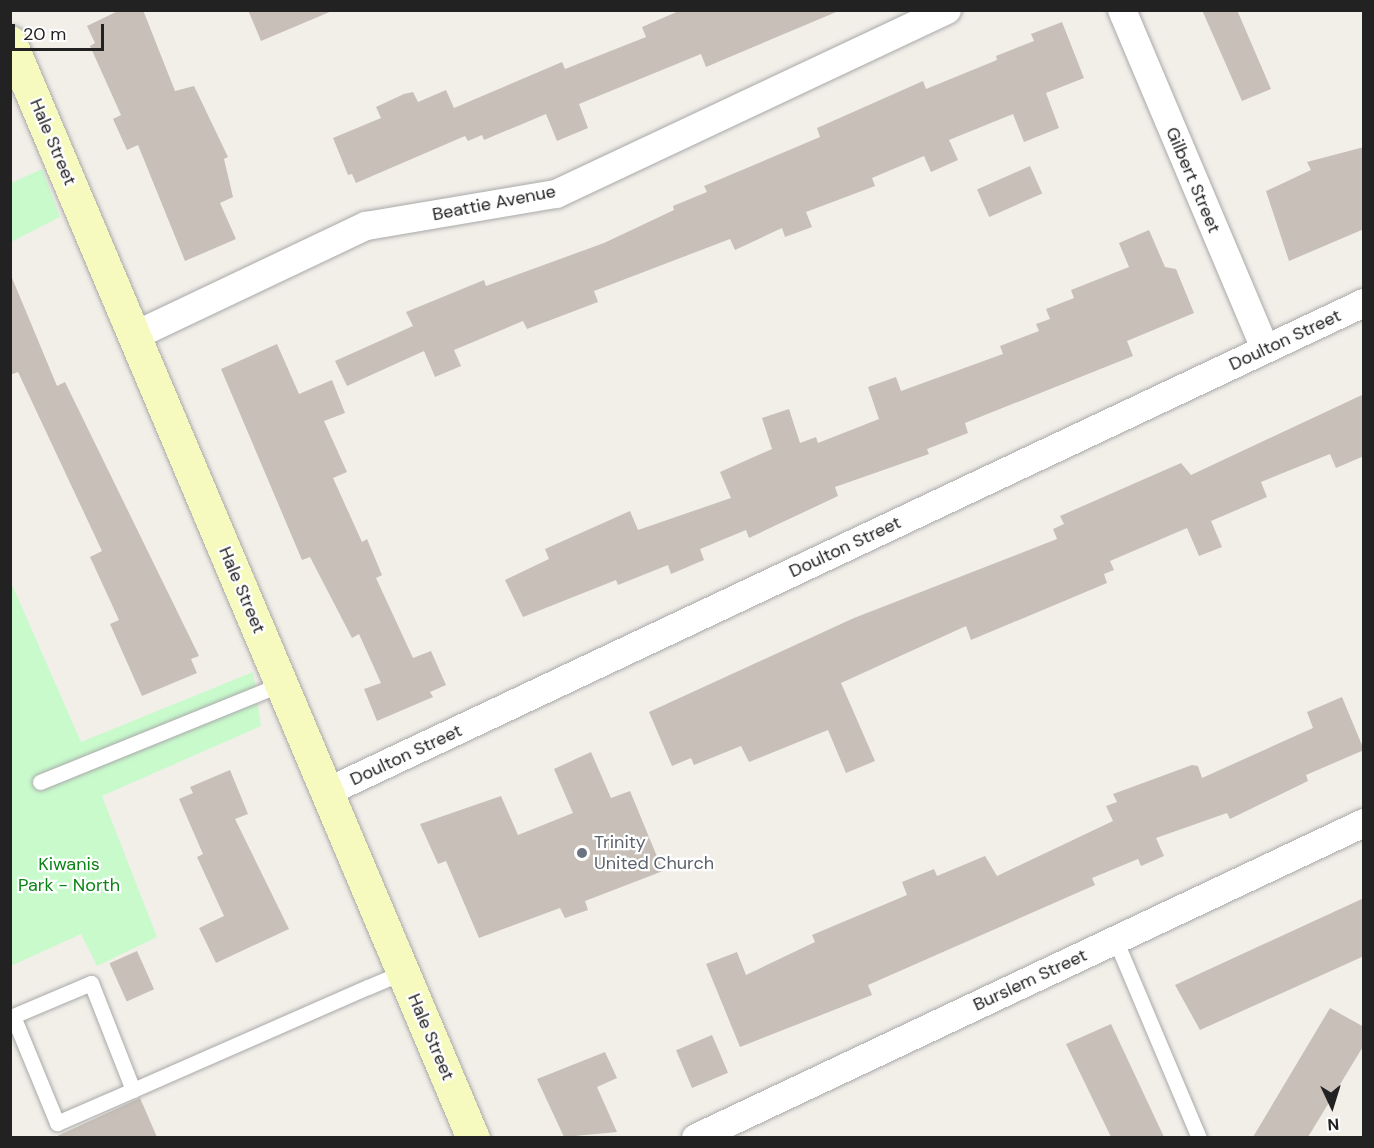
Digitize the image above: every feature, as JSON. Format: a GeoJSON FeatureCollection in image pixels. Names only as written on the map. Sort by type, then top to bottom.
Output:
{"type":"FeatureCollection","features":[{"type":"Feature","properties":{"kind":"street","name":"Beattie Avenue"},"geometry":{"type":"LineString","coordinates":[[134,336],[366,226],[556,194],[947,10]]}},
{"type":"Feature","properties":{"kind":"street","name":"Gilbert Street"},"geometry":{"type":"LineString","coordinates":[[1122,10],[1265,349]]}},
{"type":"Feature","properties":{"kind":"street","name":"Hale Street"},"geometry":{"type":"LineString","coordinates":[[10,42],[473,1137]]}},
{"type":"Feature","properties":{"kind":"street","name":"Doulton Street"},"geometry":{"type":"LineString","coordinates":[[327,792],[1364,303]]}},
{"type":"Feature","properties":{"kind":"street","name":"Burslem Street"},"geometry":{"type":"LineString","coordinates":[[696,1137],[1364,823]]}},
{"type":"Feature","properties":{"kind":"lane"},"geometry":{"type":"LineString","coordinates":[[40,782],[282,684]]}},
{"type":"Feature","properties":{"kind":"lane"},"geometry":{"type":"LineString","coordinates":[[1115,939],[1199,1137]]}},
{"type":"Feature","properties":{"kind":"lane"},"geometry":{"type":"LineString","coordinates":[[133,1090],[90,983],[13,1016],[57,1123],[133,1090],[403,972]]}},
{"type":"Feature","properties":{"kind":"green space"},"geometry":{"type":"Polygon","coordinates":[[[42,169],[60,217],[11,242],[11,183],[42,169]]]}},
{"type":"Feature","properties":{"kind":"green space","name":"Kiwanis Park - North"},"geometry":{"type":"Polygon","coordinates":[[[10,580],[81,742],[253,672],[261,726],[102,796],[157,937],[97,966],[81,934],[11,966],[10,580]]]}},
{"type":"Feature","properties":{"kind":"building"},"geometry":{"type":"Polygon","coordinates":[[[120,10],[143,10],[175,91],[194,86],[228,157],[224,159],[233,197],[220,203],[236,239],[185,261],[138,145],[127,150],[113,119],[121,115],[90,46],[95,43],[87,26],[120,10]]]}},
{"type":"Feature","properties":{"kind":"building"},"geometry":{"type":"Polygon","coordinates":[[[248,10],[332,10],[332,11],[261,41],[248,10]]]}},
{"type":"Feature","properties":{"kind":"building"},"geometry":{"type":"Polygon","coordinates":[[[681,10],[841,10],[706,67],[701,54],[579,104],[588,128],[557,141],[546,114],[484,140],[482,135],[468,141],[465,136],[356,183],[352,174],[348,175],[333,138],[381,118],[376,107],[404,94],[413,92],[418,102],[446,90],[454,108],[562,62],[565,69],[646,37],[642,27],[681,10]]]}},
{"type":"Feature","properties":{"kind":"building"},"geometry":{"type":"Polygon","coordinates":[[[1202,10],[1237,10],[1271,89],[1242,101],[1202,10]]]}},
{"type":"Feature","properties":{"kind":"building"},"geometry":{"type":"Polygon","coordinates":[[[1062,22],[1084,78],[1046,93],[1059,128],[1024,142],[1013,114],[949,140],[958,160],[931,172],[924,156],[872,178],[875,186],[806,212],[812,227],[785,237],[782,228],[735,250],[730,239],[594,291],[598,302],[527,329],[523,321],[454,350],[461,366],[435,377],[424,351],[347,386],[335,361],[413,326],[406,312],[484,280],[486,286],[604,243],[674,210],[673,206],[707,192],[704,186],[820,137],[817,128],[923,81],[926,89],[997,60],[996,56],[1034,41],[1031,34],[1062,22]]]}},
{"type":"Feature","properties":{"kind":"building"},"geometry":{"type":"Polygon","coordinates":[[[1364,147],[1364,229],[1289,261],[1266,191],[1311,170],[1307,162],[1364,147]]]}},
{"type":"Feature","properties":{"kind":"building"},"geometry":{"type":"Polygon","coordinates":[[[1030,166],[1042,193],[989,217],[977,190],[1030,166]]]}},
{"type":"Feature","properties":{"kind":"building"},"geometry":{"type":"Polygon","coordinates":[[[1149,230],[1165,267],[1176,269],[1194,313],[1127,341],[1133,356],[965,423],[968,433],[927,449],[929,454],[835,487],[838,496],[749,538],[746,530],[700,549],[704,560],[671,574],[668,565],[618,585],[616,580],[523,617],[505,580],[549,559],[545,549],[630,511],[638,530],[731,498],[720,472],[772,449],[762,418],[789,409],[800,443],[816,437],[818,443],[879,419],[868,387],[896,377],[901,391],[1003,354],[1000,346],[1039,331],[1036,324],[1050,319],[1046,309],[1074,298],[1071,290],[1129,267],[1119,243],[1149,230]]]}},
{"type":"Feature","properties":{"kind":"building"},"geometry":{"type":"Polygon","coordinates":[[[10,273],[57,386],[65,382],[199,656],[191,659],[197,673],[142,696],[110,624],[119,620],[90,557],[102,551],[18,372],[10,375],[10,273]]]}},
{"type":"Feature","properties":{"kind":"building"},"geometry":{"type":"Polygon","coordinates":[[[277,344],[299,394],[332,380],[345,413],[324,421],[347,472],[333,478],[362,542],[367,539],[382,575],[376,578],[413,658],[431,651],[446,685],[430,692],[433,697],[377,721],[364,689],[381,683],[359,634],[352,638],[310,557],[302,560],[221,369],[277,344]]]}},
{"type":"Feature","properties":{"kind":"building"},"geometry":{"type":"Polygon","coordinates":[[[1364,394],[1364,456],[1336,468],[1330,454],[1261,482],[1267,497],[1211,521],[1222,547],[1199,556],[1187,528],[1110,561],[1114,570],[1104,574],[1107,583],[971,640],[966,626],[841,683],[875,761],[846,773],[828,730],[749,762],[741,746],[694,765],[691,758],[672,766],[649,712],[854,618],[1057,539],[1053,529],[1064,524],[1060,516],[1181,463],[1191,475],[1364,394]]]}},
{"type":"Feature","properties":{"kind":"building"},"geometry":{"type":"Polygon","coordinates":[[[1342,697],[1364,750],[1306,775],[1308,781],[1230,819],[1227,813],[1156,838],[1164,856],[1141,866],[1138,859],[1092,878],[1095,885],[868,985],[872,995],[740,1047],[706,964],[737,952],[746,975],[815,942],[812,935],[907,895],[902,882],[934,869],[937,876],[985,856],[997,876],[1113,821],[1106,806],[1117,802],[1113,794],[1192,765],[1198,766],[1202,778],[1313,728],[1307,712],[1342,697]]]}},
{"type":"Feature","properties":{"kind":"building","name":"Trinity United Church"},"geometry":{"type":"Polygon","coordinates":[[[591,752],[611,798],[630,791],[663,871],[585,901],[588,910],[565,918],[560,908],[479,938],[446,861],[438,864],[420,824],[501,796],[518,835],[573,813],[554,769],[591,752]]]}},
{"type":"Feature","properties":{"kind":"building"},"geometry":{"type":"Polygon","coordinates":[[[230,770],[248,814],[235,819],[289,929],[216,963],[199,928],[224,916],[197,857],[203,854],[179,799],[193,793],[190,787],[230,770]]]}},
{"type":"Feature","properties":{"kind":"building"},"geometry":{"type":"Polygon","coordinates":[[[1364,898],[1364,956],[1200,1030],[1175,985],[1364,898]]]}},
{"type":"Feature","properties":{"kind":"building"},"geometry":{"type":"Polygon","coordinates":[[[137,951],[154,989],[127,1002],[110,963],[137,951]]]}},
{"type":"Feature","properties":{"kind":"building"},"geometry":{"type":"Polygon","coordinates":[[[1330,1008],[1364,1027],[1364,1045],[1308,1137],[1253,1137],[1330,1008]]]}},
{"type":"Feature","properties":{"kind":"building"},"geometry":{"type":"Polygon","coordinates":[[[1111,1024],[1164,1137],[1111,1137],[1066,1044],[1111,1024]]]}},
{"type":"Feature","properties":{"kind":"building"},"geometry":{"type":"Polygon","coordinates":[[[712,1035],[728,1073],[692,1088],[676,1050],[712,1035]]]}},
{"type":"Feature","properties":{"kind":"building"},"geometry":{"type":"Polygon","coordinates":[[[605,1052],[617,1078],[597,1087],[617,1132],[564,1137],[537,1079],[605,1052]]]}},
{"type":"Feature","properties":{"kind":"building"},"geometry":{"type":"Polygon","coordinates":[[[140,1098],[157,1137],[55,1137],[140,1098]]]}},
{"type":"Feature","properties":{"kind":"place","name":"Trinity United Church"},"geometry":{"type":"Point","coordinates":[582,853]}}]}
